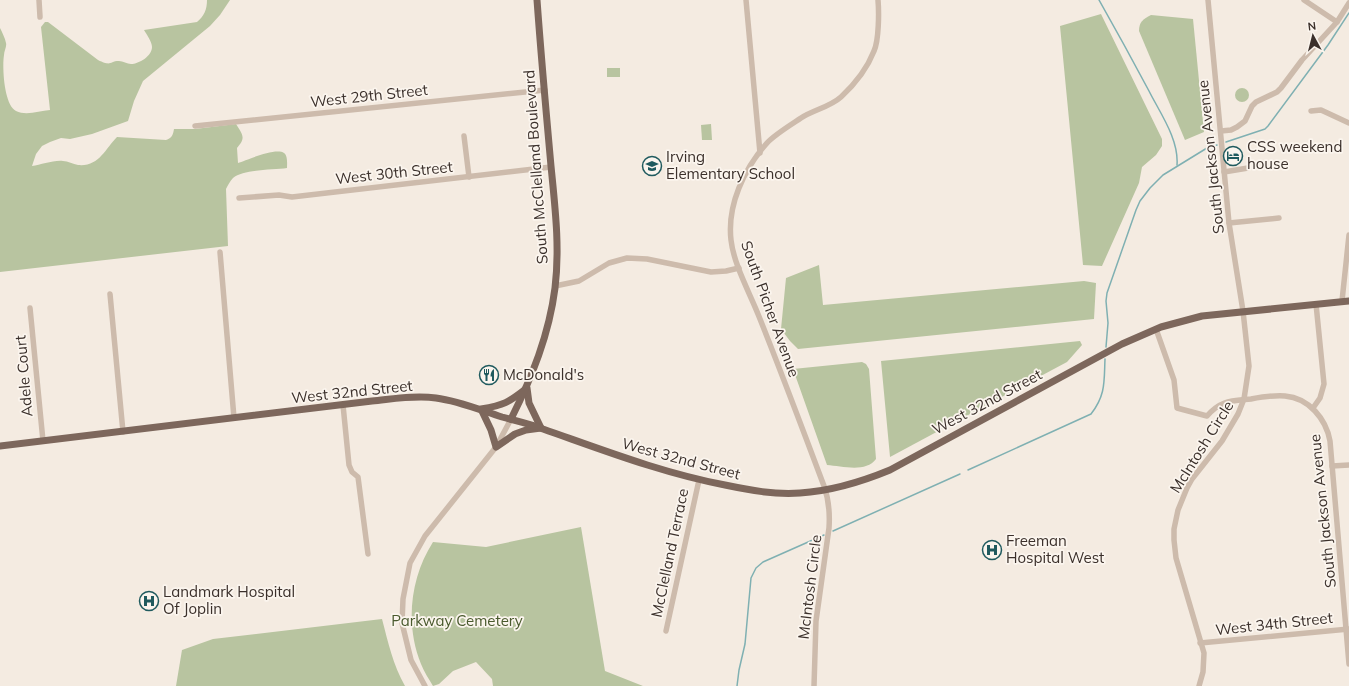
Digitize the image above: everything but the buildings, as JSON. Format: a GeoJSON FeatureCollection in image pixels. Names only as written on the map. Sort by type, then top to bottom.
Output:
{"type":"FeatureCollection","features":[{"type":"Feature","properties":{"kind":"main road","name":"South McClelland Boulevard"},"geometry":{"type":"LineString","coordinates":[[511,419],[527,388],[546,338],[557,266],[557,237],[537,0]]}},
{"type":"Feature","properties":{"kind":"main road","name":"West 32nd Street"},"geometry":{"type":"LineString","coordinates":[[0,446],[413,397],[432,397],[458,402],[481,409],[541,428],[626,459],[699,480],[766,492],[799,493],[826,490],[857,482],[890,470],[1122,344],[1156,329],[1176,322],[1202,316],[1345,301]]}},
{"type":"Feature","properties":{"kind":"main road"},"geometry":{"type":"LineString","coordinates":[[527,388],[529,402],[541,428],[526,430],[514,434],[496,447],[491,430],[481,409],[502,405],[513,399],[527,388]]}},
{"type":"Feature","properties":{"kind":"street"},"geometry":{"type":"LineString","coordinates":[[39,0],[40,17]]}},
{"type":"Feature","properties":{"kind":"street"},"geometry":{"type":"LineString","coordinates":[[746,0],[760,153]]}},
{"type":"Feature","properties":{"kind":"street","name":"South Picher Avenue"},"geometry":{"type":"LineString","coordinates":[[826,490],[760,317],[739,268],[731,240],[731,219],[734,201],[743,176],[767,142],[802,118],[840,98],[861,76],[875,50],[879,14],[878,0]]}},
{"type":"Feature","properties":{"kind":"street","name":"South Jackson Avenue"},"geometry":{"type":"LineString","coordinates":[[1208,0],[1229,223],[1243,311]]}},
{"type":"Feature","properties":{"kind":"street"},"geometry":{"type":"LineString","coordinates":[[1304,0],[1337,22]]}},
{"type":"Feature","properties":{"kind":"street"},"geometry":{"type":"LineString","coordinates":[[1221,131],[1230,130],[1237,127],[1245,121],[1252,106],[1256,102],[1281,88],[1302,60],[1337,22],[1349,4]]}},
{"type":"Feature","properties":{"kind":"street","name":"West 29th Street"},"geometry":{"type":"LineString","coordinates":[[195,126],[545,90]]}},
{"type":"Feature","properties":{"kind":"street"},"geometry":{"type":"LineString","coordinates":[[1311,111],[1321,110],[1349,123]]}},
{"type":"Feature","properties":{"kind":"street"},"geometry":{"type":"LineString","coordinates":[[464,136],[469,177]]}},
{"type":"Feature","properties":{"kind":"street","name":"West 30th Street"},"geometry":{"type":"LineString","coordinates":[[239,198],[279,195],[292,197],[551,167]]}},
{"type":"Feature","properties":{"kind":"street"},"geometry":{"type":"LineString","coordinates":[[1224,172],[1248,168]]}},
{"type":"Feature","properties":{"kind":"street"},"geometry":{"type":"LineString","coordinates":[[1229,223],[1279,218]]}},
{"type":"Feature","properties":{"kind":"street"},"geometry":{"type":"LineString","coordinates":[[1345,301],[1349,235]]}},
{"type":"Feature","properties":{"kind":"street"},"geometry":{"type":"LineString","coordinates":[[220,252],[234,418]]}},
{"type":"Feature","properties":{"kind":"street"},"geometry":{"type":"LineString","coordinates":[[555,286],[579,281],[603,266],[624,258],[647,259],[711,272],[739,268]]}},
{"type":"Feature","properties":{"kind":"street"},"geometry":{"type":"LineString","coordinates":[[110,294],[123,432]]}},
{"type":"Feature","properties":{"kind":"street"},"geometry":{"type":"LineString","coordinates":[[1313,408],[1320,398],[1324,384],[1316,304]]}},
{"type":"Feature","properties":{"kind":"street","name":"Adele Court"},"geometry":{"type":"LineString","coordinates":[[30,308],[42,441]]}},
{"type":"Feature","properties":{"kind":"street","name":"McIntosh Circle"},"geometry":{"type":"LineString","coordinates":[[1198,686],[1203,672],[1204,653],[1176,558],[1174,530],[1178,510],[1187,488],[1233,425],[1244,399],[1249,366],[1243,311]]}},
{"type":"Feature","properties":{"kind":"street","name":"South Jackson Avenue"},"geometry":{"type":"LineString","coordinates":[[1156,329],[1174,380],[1177,408],[1207,416],[1219,404],[1230,401],[1284,396],[1299,400],[1313,408],[1321,418],[1329,432],[1349,664]]}},
{"type":"Feature","properties":{"kind":"street"},"geometry":{"type":"LineString","coordinates":[[343,405],[349,465],[352,472],[358,477],[368,554]]}},
{"type":"Feature","properties":{"kind":"street"},"geometry":{"type":"LineString","coordinates":[[425,686],[411,660],[402,623],[403,599],[410,563],[429,530],[496,447],[511,419]]}},
{"type":"Feature","properties":{"kind":"street"},"geometry":{"type":"LineString","coordinates":[[1332,466],[1349,465]]}},
{"type":"Feature","properties":{"kind":"street","name":"McClelland Terrace"},"geometry":{"type":"LineString","coordinates":[[666,630],[699,480]]}},
{"type":"Feature","properties":{"kind":"street","name":"McIntosh Circle"},"geometry":{"type":"LineString","coordinates":[[814,686],[818,596],[824,566],[830,517],[826,490]]}},
{"type":"Feature","properties":{"kind":"street","name":"West 34th Street"},"geometry":{"type":"LineString","coordinates":[[1200,643],[1347,629]]}},
{"type":"Feature","properties":{"kind":"green space"},"geometry":{"type":"Polygon","coordinates":[[[207,0],[230,0],[220,15],[210,26],[143,81],[134,101],[128,121],[92,134],[70,139],[61,138],[50,142],[42,146],[36,154],[32,166],[59,161],[67,161],[78,165],[91,163],[101,156],[117,137],[166,140],[172,136],[174,129],[195,129],[236,124],[242,136],[242,142],[237,148],[238,163],[268,153],[280,152],[284,153],[286,156],[287,168],[259,170],[244,173],[231,180],[226,189],[228,246],[0,272],[0,28],[6,44],[3,68],[6,94],[12,107],[16,111],[33,113],[50,110],[41,27],[45,22],[48,22],[98,60],[108,63],[122,61],[134,64],[144,59],[150,53],[152,47],[144,30],[197,22],[205,12],[207,0]]]}},
{"type":"Feature","properties":{"kind":"green space"},"geometry":{"type":"Polygon","coordinates":[[[1101,14],[1162,139],[1162,146],[1156,155],[1142,167],[1139,183],[1102,266],[1083,265],[1060,26],[1101,14]]]}},
{"type":"Feature","properties":{"kind":"green space"},"geometry":{"type":"Polygon","coordinates":[[[1151,15],[1193,19],[1204,132],[1185,140],[1139,31],[1142,21],[1151,15]]]}},
{"type":"Feature","properties":{"kind":"green space"},"geometry":{"type":"Polygon","coordinates":[[[607,68],[620,68],[620,77],[607,77],[607,68]]]}},
{"type":"Feature","properties":{"kind":"green space"},"geometry":{"type":"Polygon","coordinates":[[[1242,88],[1247,90],[1249,95],[1247,100],[1242,102],[1237,100],[1235,95],[1237,90],[1242,88]]]}},
{"type":"Feature","properties":{"kind":"green space"},"geometry":{"type":"Polygon","coordinates":[[[711,124],[712,140],[702,140],[701,125],[711,124]]]}},
{"type":"Feature","properties":{"kind":"green space"},"geometry":{"type":"Polygon","coordinates":[[[819,265],[823,305],[1084,281],[1096,283],[1094,319],[798,349],[781,329],[786,278],[819,265]]]}},
{"type":"Feature","properties":{"kind":"green space"},"geometry":{"type":"Polygon","coordinates":[[[1080,341],[1082,345],[1067,362],[890,457],[881,361],[1080,341]]]}},
{"type":"Feature","properties":{"kind":"green space"},"geometry":{"type":"Polygon","coordinates":[[[862,362],[866,364],[869,369],[876,459],[866,466],[853,468],[827,465],[793,369],[862,362]]]}},
{"type":"Feature","properties":{"kind":"green space","name":"Parkway Cemetery"},"geometry":{"type":"Polygon","coordinates":[[[581,527],[605,671],[643,686],[493,686],[492,679],[476,662],[453,671],[439,684],[433,686],[422,667],[416,649],[413,634],[412,602],[419,571],[433,542],[486,547],[581,527]]]}},
{"type":"Feature","properties":{"kind":"green space"},"geometry":{"type":"Polygon","coordinates":[[[382,619],[394,662],[405,686],[176,686],[182,650],[213,639],[382,619]]]}},
{"type":"Feature","properties":{"kind":"waterway"},"geometry":{"type":"LineString","coordinates":[[1099,0],[1168,126],[1175,146],[1177,165]]}},
{"type":"Feature","properties":{"kind":"waterway"},"geometry":{"type":"LineString","coordinates":[[1226,142],[1265,129],[1268,126],[1328,45],[1349,13]]}},
{"type":"Feature","properties":{"kind":"waterway"},"geometry":{"type":"LineString","coordinates":[[1106,347],[1108,323],[1106,301],[1107,293],[1140,201],[1163,175],[1207,148],[1217,145]]}},
{"type":"Feature","properties":{"kind":"waterway"},"geometry":{"type":"LineString","coordinates":[[968,470],[1091,414],[1102,394],[1105,359]]}},
{"type":"Feature","properties":{"kind":"waterway"},"geometry":{"type":"LineString","coordinates":[[833,531],[960,474]]}},
{"type":"Feature","properties":{"kind":"waterway"},"geometry":{"type":"LineString","coordinates":[[737,686],[745,644],[751,578],[756,568],[763,562],[824,535]]}},
{"type":"Feature","properties":{"kind":"place","name":"CSS weekend house"},"geometry":{"type":"Point","coordinates":[1233,156]}},
{"type":"Feature","properties":{"kind":"place","name":"Irving Elementary School"},"geometry":{"type":"Point","coordinates":[652,166]}},
{"type":"Feature","properties":{"kind":"place","name":"McDonald's"},"geometry":{"type":"Point","coordinates":[489,375]}},
{"type":"Feature","properties":{"kind":"place","name":"Freeman Hospital West"},"geometry":{"type":"Point","coordinates":[992,550]}},
{"type":"Feature","properties":{"kind":"place","name":"Landmark Hospital Of Joplin"},"geometry":{"type":"Point","coordinates":[149,601]}}]}
